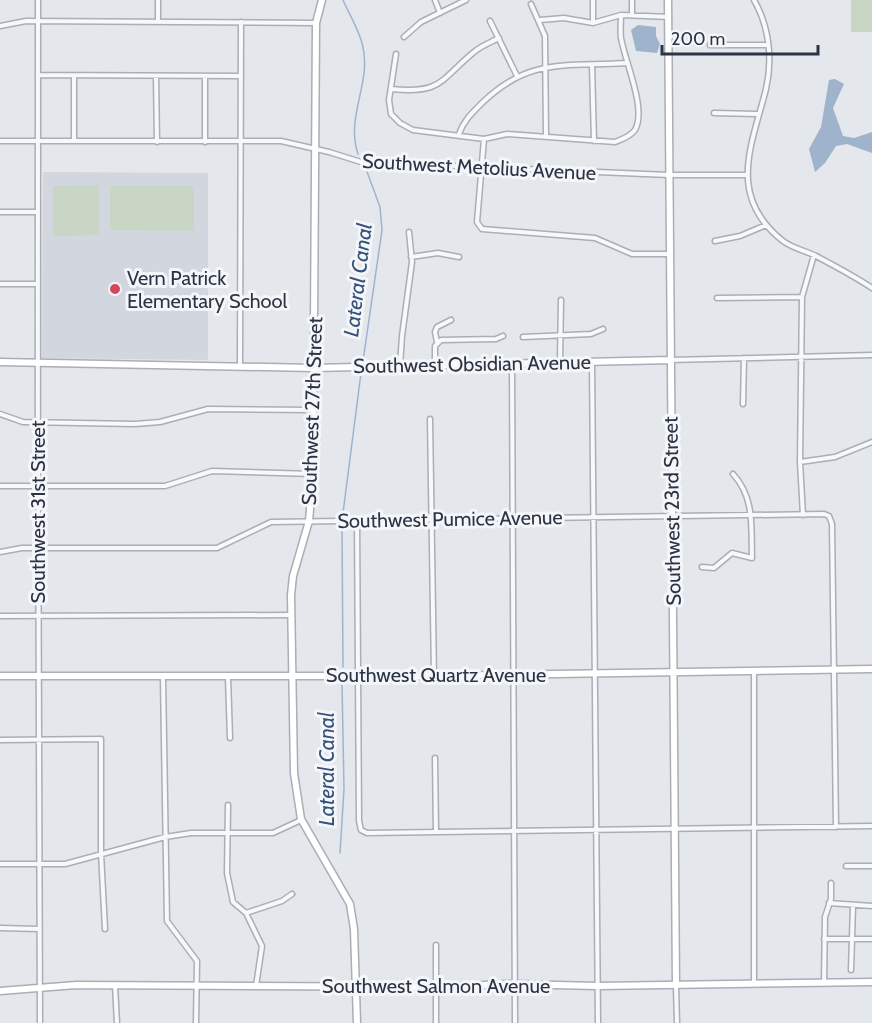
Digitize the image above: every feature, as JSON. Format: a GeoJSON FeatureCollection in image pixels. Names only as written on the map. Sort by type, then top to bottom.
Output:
{"type":"FeatureCollection","features":[{"type":"Feature","properties":{"kind":"street","name":"Southwest 31st Street"},"geometry":{"type":"LineString","coordinates":[[38,0],[36,548],[40,676],[38,864],[40,1023]]}},
{"type":"Feature","properties":{"kind":"street"},"geometry":{"type":"LineString","coordinates":[[158,0],[158,22]]}},
{"type":"Feature","properties":{"kind":"street","name":"Southwest 27th Street"},"geometry":{"type":"LineString","coordinates":[[322,0],[316,23],[313,474],[309,521],[293,576],[294,773],[301,819],[350,903],[354,930],[357,1023]]}},
{"type":"Feature","properties":{"kind":"street"},"geometry":{"type":"LineString","coordinates":[[435,0],[440,13]]}},
{"type":"Feature","properties":{"kind":"street"},"geometry":{"type":"LineString","coordinates":[[404,37],[421,22],[466,0]]}},
{"type":"Feature","properties":{"kind":"street"},"geometry":{"type":"LineString","coordinates":[[593,0],[593,23]]}},
{"type":"Feature","properties":{"kind":"street"},"geometry":{"type":"LineString","coordinates":[[632,0],[632,15]]}},
{"type":"Feature","properties":{"kind":"street","name":"Southwest 23rd Street"},"geometry":{"type":"LineString","coordinates":[[668,0],[677,1023]]}},
{"type":"Feature","properties":{"kind":"street"},"geometry":{"type":"LineString","coordinates":[[754,0],[763,15],[768,45],[766,87],[757,114],[745,175],[755,204],[766,225],[784,242],[814,255],[872,288]]}},
{"type":"Feature","properties":{"kind":"street"},"geometry":{"type":"LineString","coordinates":[[531,4],[540,20],[545,36],[546,135]]}},
{"type":"Feature","properties":{"kind":"street"},"geometry":{"type":"LineString","coordinates":[[396,54],[389,100],[391,114],[400,123],[413,129],[484,139],[507,134],[546,135],[615,142],[627,138],[635,129],[637,101],[626,63],[621,36],[621,15]]}},
{"type":"Feature","properties":{"kind":"street"},"geometry":{"type":"LineString","coordinates":[[540,20],[564,18],[593,23],[621,15],[669,17]]}},
{"type":"Feature","properties":{"kind":"street"},"geometry":{"type":"LineString","coordinates":[[490,21],[517,76]]}},
{"type":"Feature","properties":{"kind":"street"},"geometry":{"type":"LineString","coordinates":[[0,26],[16,22],[316,23]]}},
{"type":"Feature","properties":{"kind":"street"},"geometry":{"type":"LineString","coordinates":[[240,22],[240,365]]}},
{"type":"Feature","properties":{"kind":"street"},"geometry":{"type":"LineString","coordinates":[[392,89],[416,91],[437,85],[475,51],[499,38]]}},
{"type":"Feature","properties":{"kind":"street"},"geometry":{"type":"LineString","coordinates":[[710,45],[768,45]]}},
{"type":"Feature","properties":{"kind":"street"},"geometry":{"type":"LineString","coordinates":[[459,134],[464,121],[499,87],[517,76],[547,66],[626,63]]}},
{"type":"Feature","properties":{"kind":"street"},"geometry":{"type":"LineString","coordinates":[[592,66],[594,141]]}},
{"type":"Feature","properties":{"kind":"street"},"geometry":{"type":"LineString","coordinates":[[38,75],[241,76]]}},
{"type":"Feature","properties":{"kind":"street"},"geometry":{"type":"LineString","coordinates":[[74,76],[74,141]]}},
{"type":"Feature","properties":{"kind":"street"},"geometry":{"type":"LineString","coordinates":[[156,76],[157,142]]}},
{"type":"Feature","properties":{"kind":"street"},"geometry":{"type":"LineString","coordinates":[[205,76],[205,142]]}},
{"type":"Feature","properties":{"kind":"street"},"geometry":{"type":"LineString","coordinates":[[714,113],[757,114]]}},
{"type":"Feature","properties":{"kind":"street"},"geometry":{"type":"LineString","coordinates":[[484,139],[477,222],[482,229],[595,238],[632,254],[669,254]]}},
{"type":"Feature","properties":{"kind":"street","name":"Southwest Metolius Avenue"},"geometry":{"type":"LineString","coordinates":[[0,141],[280,141],[361,162],[669,175],[745,175]]}},
{"type":"Feature","properties":{"kind":"street"},"geometry":{"type":"LineString","coordinates":[[0,212],[37,212]]}},
{"type":"Feature","properties":{"kind":"street"},"geometry":{"type":"LineString","coordinates":[[714,241],[740,236],[766,225]]}},
{"type":"Feature","properties":{"kind":"street"},"geometry":{"type":"LineString","coordinates":[[400,366],[411,257],[409,232]]}},
{"type":"Feature","properties":{"kind":"street"},"geometry":{"type":"LineString","coordinates":[[411,257],[438,253],[459,257]]}},
{"type":"Feature","properties":{"kind":"street"},"geometry":{"type":"LineString","coordinates":[[802,515],[800,462],[802,297],[814,255]]}},
{"type":"Feature","properties":{"kind":"street"},"geometry":{"type":"LineString","coordinates":[[0,284],[37,284]]}},
{"type":"Feature","properties":{"kind":"street"},"geometry":{"type":"LineString","coordinates":[[717,298],[802,297]]}},
{"type":"Feature","properties":{"kind":"street"},"geometry":{"type":"LineString","coordinates":[[560,362],[558,336],[561,300]]}},
{"type":"Feature","properties":{"kind":"street"},"geometry":{"type":"LineString","coordinates":[[435,366],[437,342],[435,332],[437,327],[451,320]]}},
{"type":"Feature","properties":{"kind":"street"},"geometry":{"type":"LineString","coordinates":[[523,337],[591,334],[603,329]]}},
{"type":"Feature","properties":{"kind":"street"},"geometry":{"type":"LineString","coordinates":[[437,342],[496,339],[503,336]]}},
{"type":"Feature","properties":{"kind":"street","name":"Southwest Obsidian Avenue"},"geometry":{"type":"LineString","coordinates":[[0,362],[314,368],[872,355]]}},
{"type":"Feature","properties":{"kind":"street"},"geometry":{"type":"LineString","coordinates":[[743,404],[744,358]]}},
{"type":"Feature","properties":{"kind":"street"},"geometry":{"type":"LineString","coordinates":[[592,362],[598,829],[597,1023]]}},
{"type":"Feature","properties":{"kind":"street"},"geometry":{"type":"LineString","coordinates":[[512,364],[513,984],[515,1023]]}},
{"type":"Feature","properties":{"kind":"street"},"geometry":{"type":"LineString","coordinates":[[0,414],[22,422],[38,423],[160,422],[208,409],[313,410]]}},
{"type":"Feature","properties":{"kind":"street"},"geometry":{"type":"LineString","coordinates":[[430,419],[434,676]]}},
{"type":"Feature","properties":{"kind":"street"},"geometry":{"type":"LineString","coordinates":[[800,462],[835,457],[872,442]]}},
{"type":"Feature","properties":{"kind":"street"},"geometry":{"type":"LineString","coordinates":[[0,486],[165,486],[212,471],[313,474]]}},
{"type":"Feature","properties":{"kind":"street"},"geometry":{"type":"LineString","coordinates":[[702,567],[714,568],[732,553],[752,558],[751,515],[744,486],[733,474]]}},
{"type":"Feature","properties":{"kind":"street","name":"Southwest Pumice Avenue"},"geometry":{"type":"LineString","coordinates":[[0,552],[36,548],[217,548],[271,522],[824,514],[831,520],[836,670]]}},
{"type":"Feature","properties":{"kind":"street"},"geometry":{"type":"LineString","coordinates":[[357,520],[359,821],[361,830],[367,833],[514,832],[872,826]]}},
{"type":"Feature","properties":{"kind":"street"},"geometry":{"type":"LineString","coordinates":[[0,616],[292,615]]}},
{"type":"Feature","properties":{"kind":"street","name":"Southwest Quartz Avenue"},"geometry":{"type":"LineString","coordinates":[[0,676],[163,678],[293,675],[434,676],[872,669]]}},
{"type":"Feature","properties":{"kind":"street"},"geometry":{"type":"LineString","coordinates":[[836,670],[836,827]]}},
{"type":"Feature","properties":{"kind":"street"},"geometry":{"type":"LineString","coordinates":[[754,671],[754,983]]}},
{"type":"Feature","properties":{"kind":"street"},"geometry":{"type":"LineString","coordinates":[[228,677],[230,738]]}},
{"type":"Feature","properties":{"kind":"street"},"geometry":{"type":"LineString","coordinates":[[163,678],[167,921],[197,961],[196,1023]]}},
{"type":"Feature","properties":{"kind":"street"},"geometry":{"type":"LineString","coordinates":[[0,740],[101,739],[101,853],[105,929]]}},
{"type":"Feature","properties":{"kind":"street"},"geometry":{"type":"LineString","coordinates":[[435,758],[436,832]]}},
{"type":"Feature","properties":{"kind":"street"},"geometry":{"type":"LineString","coordinates":[[228,805],[227,873],[233,902],[246,913],[262,946],[256,986]]}},
{"type":"Feature","properties":{"kind":"street"},"geometry":{"type":"LineString","coordinates":[[0,864],[64,864],[165,837],[191,833],[273,833],[301,819]]}},
{"type":"Feature","properties":{"kind":"street"},"geometry":{"type":"LineString","coordinates":[[846,866],[872,866]]}},
{"type":"Feature","properties":{"kind":"street"},"geometry":{"type":"LineString","coordinates":[[824,982],[824,939],[831,883]]}},
{"type":"Feature","properties":{"kind":"street"},"geometry":{"type":"LineString","coordinates":[[246,913],[282,901],[292,894]]}},
{"type":"Feature","properties":{"kind":"street"},"geometry":{"type":"LineString","coordinates":[[829,903],[872,906]]}},
{"type":"Feature","properties":{"kind":"street"},"geometry":{"type":"LineString","coordinates":[[851,970],[853,906]]}},
{"type":"Feature","properties":{"kind":"street"},"geometry":{"type":"LineString","coordinates":[[0,928],[39,929]]}},
{"type":"Feature","properties":{"kind":"street"},"geometry":{"type":"LineString","coordinates":[[824,939],[872,939]]}},
{"type":"Feature","properties":{"kind":"street"},"geometry":{"type":"LineString","coordinates":[[436,945],[436,1023]]}},
{"type":"Feature","properties":{"kind":"street","name":"Southwest Salmon Avenue"},"geometry":{"type":"LineString","coordinates":[[0,991],[40,990],[76,985],[436,987],[513,984],[676,986],[872,982]]}},
{"type":"Feature","properties":{"kind":"street"},"geometry":{"type":"LineString","coordinates":[[115,985],[117,1023]]}},
{"type":"Feature","properties":{"kind":"shaded area"},"geometry":{"type":"Polygon","coordinates":[[[43,172],[208,173],[208,360],[42,358],[43,172]]]}},
{"type":"Feature","properties":{"kind":"green space"},"geometry":{"type":"Polygon","coordinates":[[[851,0],[872,0],[872,32],[851,32],[851,0]]]}},
{"type":"Feature","properties":{"kind":"green space"},"geometry":{"type":"Polygon","coordinates":[[[99,185],[99,235],[53,236],[53,186],[99,185]]]}},
{"type":"Feature","properties":{"kind":"green space"},"geometry":{"type":"Polygon","coordinates":[[[110,186],[194,186],[194,231],[110,230],[110,186]]]}},
{"type":"Feature","properties":{"kind":"water"},"geometry":{"type":"Polygon","coordinates":[[[638,25],[656,27],[656,36],[660,44],[657,53],[636,51],[631,30],[638,25]]]}},
{"type":"Feature","properties":{"kind":"water"},"geometry":{"type":"Polygon","coordinates":[[[835,79],[844,84],[833,108],[843,136],[854,138],[872,132],[872,153],[847,144],[836,146],[825,163],[815,172],[809,149],[821,127],[829,80],[835,79]]]}},
{"type":"Feature","properties":{"kind":"waterway","name":"Lateral Canal"},"geometry":{"type":"LineString","coordinates":[[343,0],[356,26],[364,57],[364,71],[355,126],[358,154]]}},
{"type":"Feature","properties":{"kind":"waterway","name":"Lateral Canal"},"geometry":{"type":"LineString","coordinates":[[363,361],[382,230],[380,207],[366,169]]}},
{"type":"Feature","properties":{"kind":"waterway","name":"Lateral Canal"},"geometry":{"type":"LineString","coordinates":[[343,513],[361,373]]}},
{"type":"Feature","properties":{"kind":"waterway","name":"Lateral Canal"},"geometry":{"type":"LineString","coordinates":[[342,528],[343,667]]}},
{"type":"Feature","properties":{"kind":"waterway","name":"Lateral Canal"},"geometry":{"type":"LineString","coordinates":[[340,853],[344,789],[342,684]]}},
{"type":"Feature","properties":{"kind":"place","name":"Vern Patrick Elementary School"},"geometry":{"type":"Point","coordinates":[115,289]}}]}
